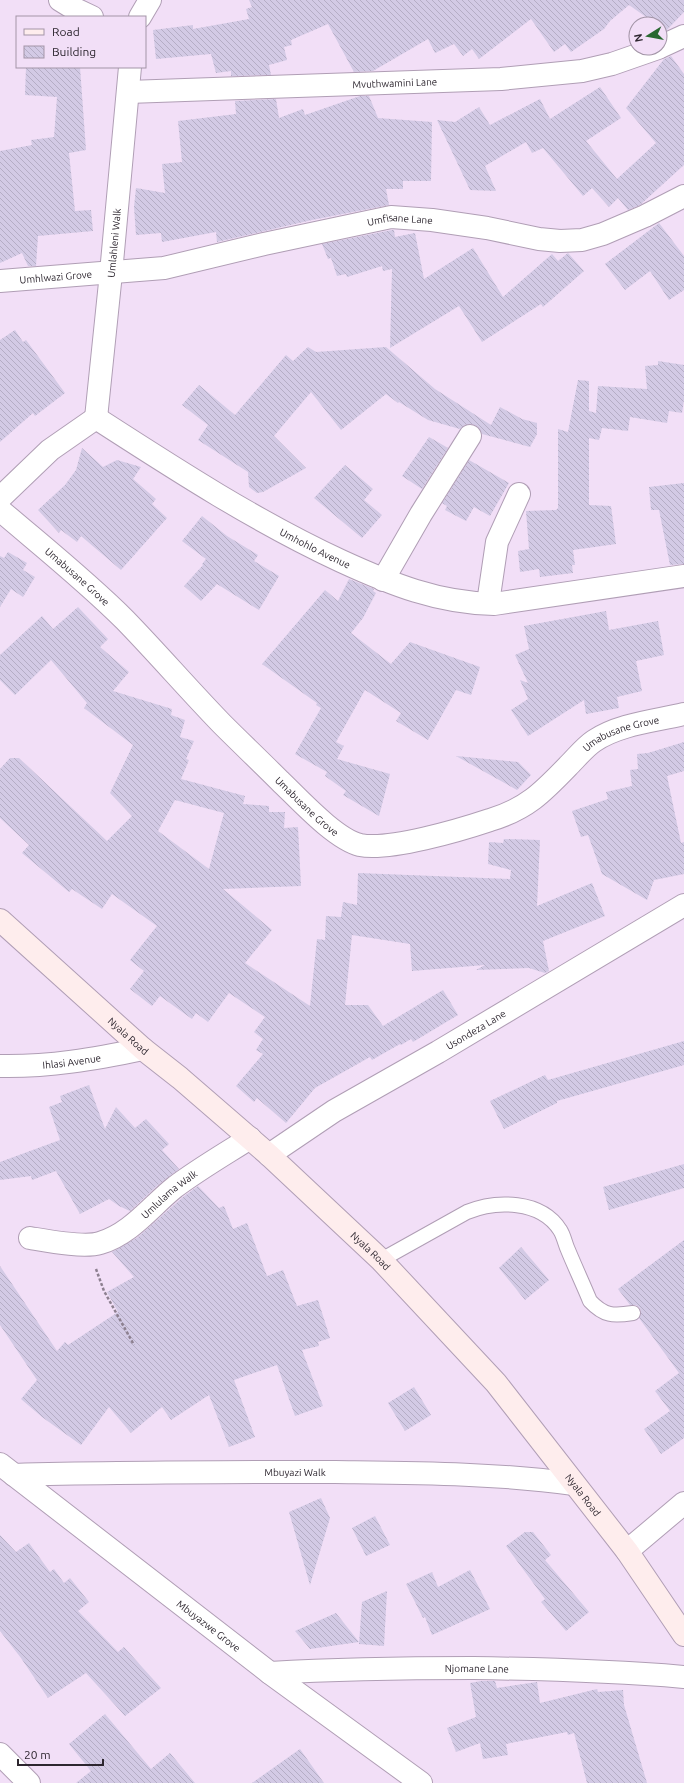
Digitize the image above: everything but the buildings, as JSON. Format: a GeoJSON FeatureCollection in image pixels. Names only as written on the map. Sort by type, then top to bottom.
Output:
{"type":"FeatureCollection","features":[{"type":"Feature","properties":{"kind":"street"},"geometry":{"type":"LineString","coordinates":[[60,0],[90,16]]}},
{"type":"Feature","properties":{"kind":"street"},"geometry":{"type":"LineString","coordinates":[[141,16],[150,0]]}},
{"type":"Feature","properties":{"kind":"street","name":"Mvuthwamini Lane"},"geometry":{"type":"LineString","coordinates":[[668,44],[684,36]]}},
{"type":"Feature","properties":{"kind":"street","name":"Mvuthwamini Lane"},"geometry":{"type":"LineString","coordinates":[[128,92],[501,79],[582,72],[636,56]]}},
{"type":"Feature","properties":{"kind":"street","name":"Umlahleni Walk"},"geometry":{"type":"LineString","coordinates":[[96,418],[130,68]]}},
{"type":"Feature","properties":{"kind":"street","name":"Umfisane Lane"},"geometry":{"type":"LineString","coordinates":[[111,273],[164,268],[264,244],[391,217],[432,220],[487,228],[539,239],[560,241],[582,240],[617,228],[684,196]]}},
{"type":"Feature","properties":{"kind":"street","name":"Umhlwazi Grove"},"geometry":{"type":"LineString","coordinates":[[0,281],[111,273]]}},
{"type":"Feature","properties":{"kind":"street"},"geometry":{"type":"LineString","coordinates":[[0,498],[50,450],[96,418]]}},
{"type":"Feature","properties":{"kind":"street","name":"Umhohlo Avenue"},"geometry":{"type":"LineString","coordinates":[[96,418],[168,464],[296,540],[383,580],[444,599],[488,604],[684,576]]}},
{"type":"Feature","properties":{"kind":"street"},"geometry":{"type":"LineString","coordinates":[[383,580],[421,514],[470,436]]}},
{"type":"Feature","properties":{"kind":"street"},"geometry":{"type":"LineString","coordinates":[[488,604],[497,542],[519,494]]}},
{"type":"Feature","properties":{"kind":"street","name":"Umabusane Grove"},"geometry":{"type":"LineString","coordinates":[[0,510],[124,619],[222,724],[297,798],[346,839],[360,844],[378,846],[400,844],[453,831],[507,814],[523,807],[535,798],[592,743],[605,735],[620,729],[684,714]]}},
{"type":"Feature","properties":{"kind":"street","name":"Usondeza Lane"},"geometry":{"type":"LineString","coordinates":[[269,1155],[334,1111],[438,1052],[684,905]]}},
{"type":"Feature","properties":{"kind":"street","name":"Nyala Road"},"geometry":{"type":"LineString","coordinates":[[0,920],[143,1049],[180,1078],[250,1138],[381,1260],[496,1383],[627,1551],[684,1635]]}},
{"type":"Feature","properties":{"kind":"street","name":"Ihlasi Avenue"},"geometry":{"type":"LineString","coordinates":[[0,1066],[33,1066],[71,1062],[143,1049]]}},
{"type":"Feature","properties":{"kind":"street","name":"Umlulama Walk"},"geometry":{"type":"LineString","coordinates":[[30,1238],[87,1244],[98,1244],[112,1239],[134,1224],[180,1183],[250,1138]]}},
{"type":"Feature","properties":{"kind":"street","name":"Mbuyazi Walk"},"geometry":{"type":"LineString","coordinates":[[7,1470],[441,1474],[517,1477],[574,1484]]}},
{"type":"Feature","properties":{"kind":"street","name":"Mbuyazwe Grove"},"geometry":{"type":"LineString","coordinates":[[7,1470],[270,1673],[421,1783]]}},
{"type":"Feature","properties":{"kind":"street"},"geometry":{"type":"LineString","coordinates":[[627,1551],[684,1503]]}},
{"type":"Feature","properties":{"kind":"street","name":"Njomane Lane"},"geometry":{"type":"LineString","coordinates":[[270,1673],[397,1668],[545,1669],[628,1672],[684,1677]]}},
{"type":"Feature","properties":{"kind":"street"},"geometry":{"type":"LineString","coordinates":[[0,1754],[29,1783]]}},
{"type":"Feature","properties":{"kind":"lane"},"geometry":{"type":"LineString","coordinates":[[381,1260],[467,1212],[482,1206],[505,1203],[527,1207],[539,1212],[560,1230],[590,1301],[598,1309],[617,1315],[633,1313]]}},
{"type":"Feature","properties":{"kind":"path"},"geometry":{"type":"LineString","coordinates":[[87,1244],[104,1291],[134,1345]]}}]}
